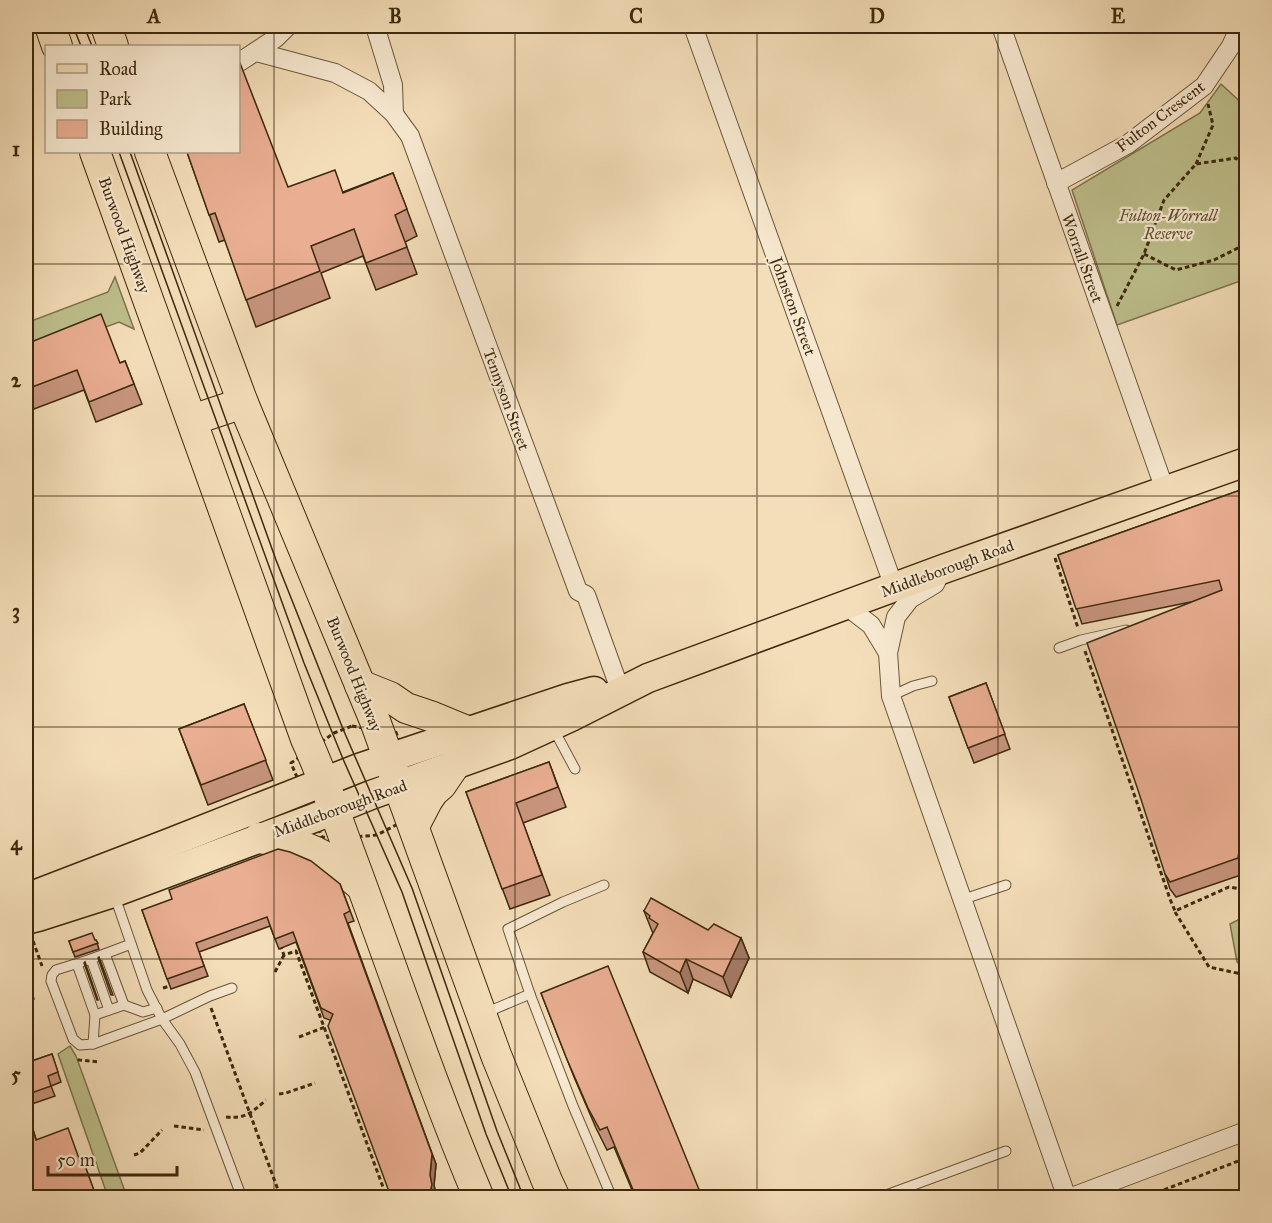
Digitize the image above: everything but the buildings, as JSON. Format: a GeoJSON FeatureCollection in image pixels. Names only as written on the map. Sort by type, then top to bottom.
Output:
{"type":"FeatureCollection","features":[{"type":"Feature","properties":{"kind":"highway"},"geometry":{"type":"LineString","coordinates":[[50,26],[57,45]]}},
{"type":"Feature","properties":{"kind":"highway"},"geometry":{"type":"LineString","coordinates":[[106,26],[113,45]]}},
{"type":"Feature","properties":{"kind":"highway","name":"Burwood Highway"},"geometry":{"type":"LineString","coordinates":[[95,153],[306,739],[429,1070],[479,1197]]}},
{"type":"Feature","properties":{"kind":"highway","name":"Burwood Highway"},"geometry":{"type":"LineString","coordinates":[[150,153],[243,403],[360,685],[414,826],[496,1055],[555,1197]]}},
{"type":"Feature","properties":{"kind":"highway"},"geometry":{"type":"LineString","coordinates":[[192,420],[243,403]]}},
{"type":"Feature","properties":{"kind":"highway"},"geometry":{"type":"LineString","coordinates":[[360,685],[390,697],[406,708],[467,731]]}},
{"type":"Feature","properties":{"kind":"highway"},"geometry":{"type":"LineString","coordinates":[[414,826],[433,792],[441,785],[454,766]]}},
{"type":"Feature","properties":{"kind":"highway"},"geometry":{"type":"LineString","coordinates":[[259,838],[284,841],[318,853],[362,887]]}},
{"type":"Feature","properties":{"kind":"main road","name":"Middleborough Road"},"geometry":{"type":"LineString","coordinates":[[109,880],[359,768],[394,772],[454,766],[552,726],[648,678],[946,568],[1246,462]]}},
{"type":"Feature","properties":{"kind":"main road","name":"Middleborough Road"},"geometry":{"type":"LineString","coordinates":[[27,899],[109,880],[259,838],[334,811],[394,772],[467,731],[568,698],[648,678]]}},
{"type":"Feature","properties":{"kind":"street"},"geometry":{"type":"LineString","coordinates":[[240,62],[276,38],[288,26]]}},
{"type":"Feature","properties":{"kind":"street"},"geometry":{"type":"LineString","coordinates":[[375,26],[393,86],[394,114]]}},
{"type":"Feature","properties":{"kind":"street","name":"Johnston Street"},"geometry":{"type":"LineString","coordinates":[[693,26],[894,587]]}},
{"type":"Feature","properties":{"kind":"street","name":"Worrall Street"},"geometry":{"type":"LineString","coordinates":[[1001,26],[1165,490]]}},
{"type":"Feature","properties":{"kind":"street","name":"Fulton Crescent"},"geometry":{"type":"LineString","coordinates":[[1056,183],[1128,144],[1204,86],[1231,46],[1240,26]]}},
{"type":"Feature","properties":{"kind":"street","name":"Tennyson Street"},"geometry":{"type":"LineString","coordinates":[[256,52],[335,74],[369,91],[394,114],[410,136],[578,591],[586,595],[618,684]]}},
{"type":"Feature","properties":{"kind":"street"},"geometry":{"type":"LineString","coordinates":[[946,568],[934,584],[910,599],[896,617],[888,653],[891,696],[1068,1197],[1246,1131]]}},
{"type":"Feature","properties":{"kind":"street"},"geometry":{"type":"LineString","coordinates":[[845,605],[871,625],[888,653]]}},
{"type":"Feature","properties":{"kind":"lane"},"geometry":{"type":"LineString","coordinates":[[1059,648],[1082,640],[1138,627]]}},
{"type":"Feature","properties":{"kind":"lane"},"geometry":{"type":"LineString","coordinates":[[891,696],[913,686],[932,681]]}},
{"type":"Feature","properties":{"kind":"lane"},"geometry":{"type":"LineString","coordinates":[[552,726],[575,769]]}},
{"type":"Feature","properties":{"kind":"lane"},"geometry":{"type":"LineString","coordinates":[[109,880],[147,990],[195,1072],[242,1197]]}},
{"type":"Feature","properties":{"kind":"lane"},"geometry":{"type":"LineString","coordinates":[[604,885],[508,929],[573,1106],[612,1197]]}},
{"type":"Feature","properties":{"kind":"lane"},"geometry":{"type":"LineString","coordinates":[[964,899],[1006,885]]}},
{"type":"Feature","properties":{"kind":"lane"},"geometry":{"type":"LineString","coordinates":[[131,944],[56,970],[52,975],[51,981],[73,1039],[80,1046],[93,1044],[162,1019],[231,988]]}},
{"type":"Feature","properties":{"kind":"lane"},"geometry":{"type":"LineString","coordinates":[[105,954],[124,1005]]}},
{"type":"Feature","properties":{"kind":"lane"},"geometry":{"type":"LineString","coordinates":[[91,959],[109,1010]]}},
{"type":"Feature","properties":{"kind":"lane"},"geometry":{"type":"LineString","coordinates":[[77,964],[95,1015],[93,1044]]}},
{"type":"Feature","properties":{"kind":"lane"},"geometry":{"type":"LineString","coordinates":[[482,1015],[530,994]]}},
{"type":"Feature","properties":{"kind":"lane"},"geometry":{"type":"LineString","coordinates":[[95,1015],[124,1005],[143,1012],[157,1008]]}},
{"type":"Feature","properties":{"kind":"lane"},"geometry":{"type":"LineString","coordinates":[[878,1197],[1006,1151]]}},
{"type":"Feature","properties":{"kind":"path"},"geometry":{"type":"LineString","coordinates":[[1107,325],[1144,254],[1164,200],[1196,164],[1213,125],[1204,86]]}},
{"type":"Feature","properties":{"kind":"path"},"geometry":{"type":"LineString","coordinates":[[1196,164],[1236,158],[1246,171]]}},
{"type":"Feature","properties":{"kind":"path"},"geometry":{"type":"LineString","coordinates":[[1144,254],[1176,270],[1214,260],[1246,244]]}},
{"type":"Feature","properties":{"kind":"path"},"geometry":{"type":"LineString","coordinates":[[1055,558],[1175,912],[1209,967],[1246,975]]}},
{"type":"Feature","properties":{"kind":"path"},"geometry":{"type":"LineString","coordinates":[[1139,809],[1144,808]]}},
{"type":"Feature","properties":{"kind":"path"},"geometry":{"type":"LineString","coordinates":[[1175,912],[1229,887],[1246,890]]}},
{"type":"Feature","properties":{"kind":"path"},"geometry":{"type":"LineString","coordinates":[[278,939],[284,955]]}},
{"type":"Feature","properties":{"kind":"path"},"geometry":{"type":"LineString","coordinates":[[275,972],[284,955],[296,951],[387,1197]]}},
{"type":"Feature","properties":{"kind":"path"},"geometry":{"type":"LineString","coordinates":[[163,988],[179,983]]}},
{"type":"Feature","properties":{"kind":"path"},"geometry":{"type":"LineString","coordinates":[[210,1006],[281,1197]]}},
{"type":"Feature","properties":{"kind":"path"},"geometry":{"type":"LineString","coordinates":[[299,1037],[332,1025]]}},
{"type":"Feature","properties":{"kind":"path"},"geometry":{"type":"LineString","coordinates":[[77,1056],[79,1060],[100,1062]]}},
{"type":"Feature","properties":{"kind":"path"},"geometry":{"type":"LineString","coordinates":[[279,1094],[315,1083]]}},
{"type":"Feature","properties":{"kind":"path"},"geometry":{"type":"LineString","coordinates":[[223,1117],[238,1118],[250,1113],[266,1100]]}},
{"type":"Feature","properties":{"kind":"path"},"geometry":{"type":"LineString","coordinates":[[174,1126],[206,1130]]}},
{"type":"Feature","properties":{"kind":"path"},"geometry":{"type":"LineString","coordinates":[[134,1155],[140,1153],[162,1130]]}},
{"type":"Feature","properties":{"kind":"path"},"geometry":{"type":"LineString","coordinates":[[1143,1197],[1246,1158]]}},
{"type":"Feature","properties":{"kind":"path"},"geometry":{"type":"LineString","coordinates":[[432,1197],[446,1195]]}},
{"type":"Feature","properties":{"kind":"green space","name":"Fulton-Worrall Reserve"},"geometry":{"type":"Polygon","coordinates":[[[1221,84],[1246,107],[1246,279],[1117,325],[1072,190],[1200,113],[1221,84]]]}},
{"type":"Feature","properties":{"kind":"green space"},"geometry":{"type":"Polygon","coordinates":[[[115,277],[134,329],[119,322],[26,357],[26,323],[108,292],[115,277]]]}},
{"type":"Feature","properties":{"kind":"green space"},"geometry":{"type":"Polygon","coordinates":[[[1246,916],[1246,967],[1242,967],[1237,962],[1230,924],[1246,916]]]}},
{"type":"Feature","properties":{"kind":"green space"},"geometry":{"type":"Polygon","coordinates":[[[70,1046],[76,1056],[127,1197],[108,1197],[58,1054],[70,1046]]]}},
{"type":"Feature","properties":{"kind":"tram line"},"geometry":{"type":"LineString","coordinates":[[73,26],[81,45]]}},
{"type":"Feature","properties":{"kind":"tram line"},"geometry":{"type":"LineString","coordinates":[[84,26],[92,45]]}},
{"type":"Feature","properties":{"kind":"tram line"},"geometry":{"type":"LineString","coordinates":[[119,153],[304,663],[343,759],[402,892],[486,1134],[512,1198]]}},
{"type":"Feature","properties":{"kind":"tram line"},"geometry":{"type":"LineString","coordinates":[[130,153],[276,560],[343,729],[412,888],[497,1131],[524,1198]]}}]}
